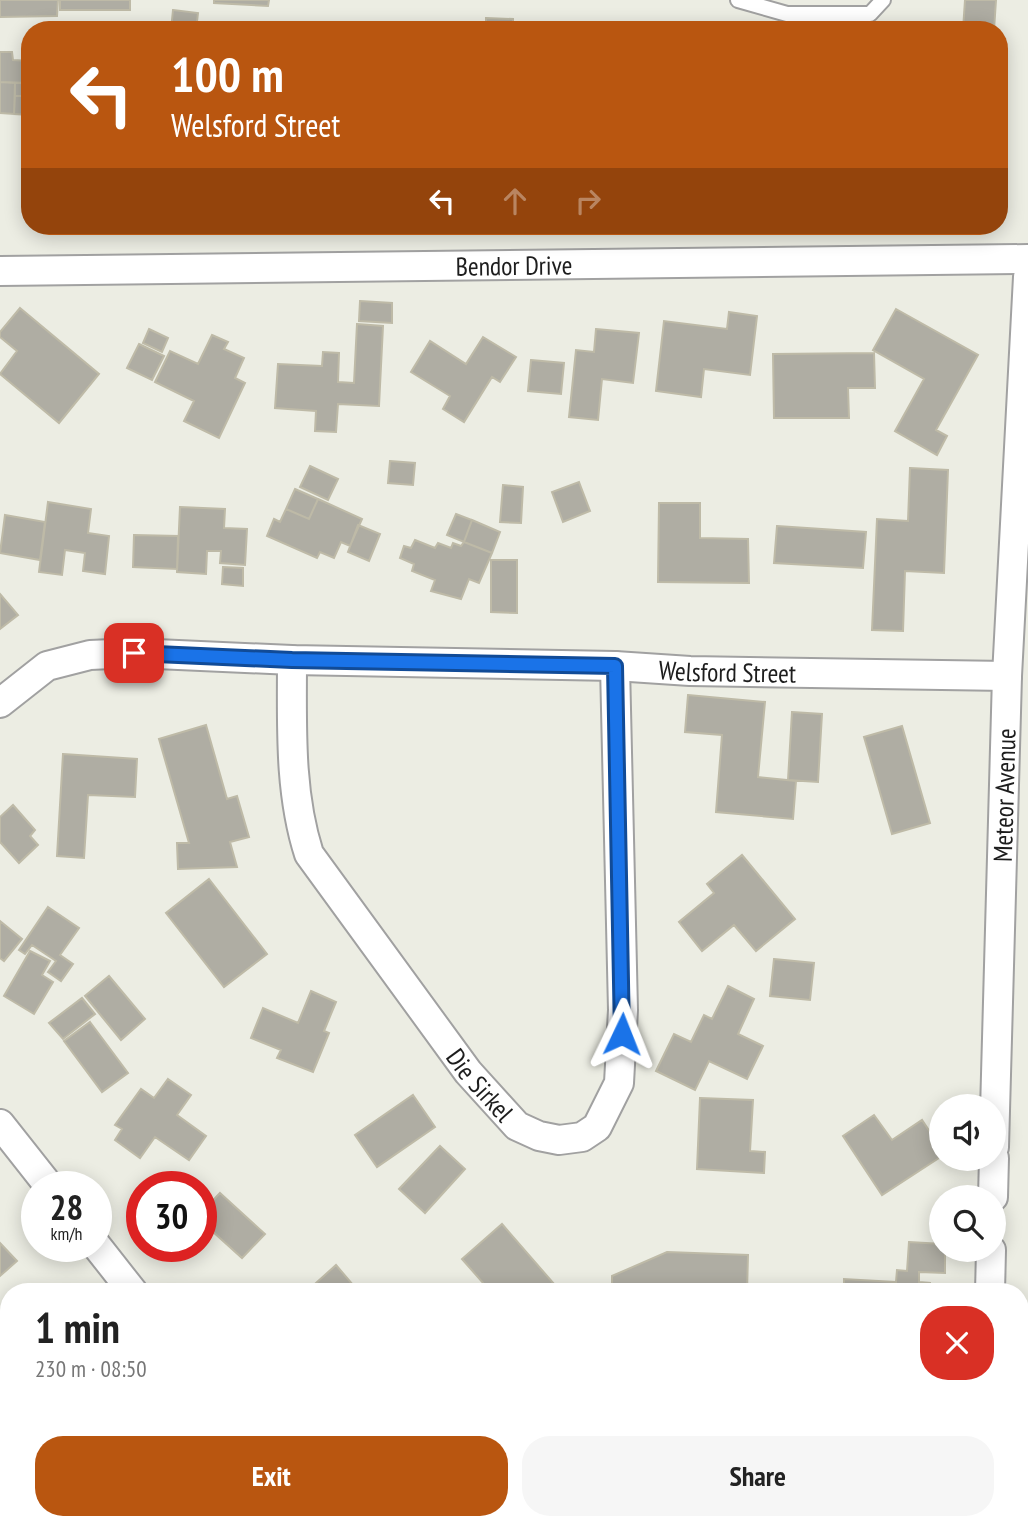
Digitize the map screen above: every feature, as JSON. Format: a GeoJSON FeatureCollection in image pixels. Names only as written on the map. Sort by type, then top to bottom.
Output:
{"type":"FeatureCollection","features":[{"type":"Feature","properties":{"kind":"street","name":"Bendor Drive"},"geometry":{"type":"LineString","coordinates":[[0,271],[1028,258]]}},
{"type":"Feature","properties":{"kind":"street","name":"Meteor Avenue"},"geometry":{"type":"LineString","coordinates":[[995,1094],[1007,676],[1028,277]]}},
{"type":"Feature","properties":{"kind":"street","name":"Welsford Street"},"geometry":{"type":"LineString","coordinates":[[0,703],[47,666],[90,655],[134,653],[292,660],[615,666],[690,671],[1007,676]]}},
{"type":"Feature","properties":{"kind":"street","name":"Die Sirkel"},"geometry":{"type":"LineString","coordinates":[[292,660],[292,752],[302,831],[309,854],[468,1072],[517,1126],[539,1136],[559,1140],[582,1137],[597,1127],[619,1083],[623,1010],[615,666]]}},
{"type":"Feature","properties":{"kind":"street"},"geometry":{"type":"LineString","coordinates":[[0,1124],[38,1171]]}},
{"type":"Feature","properties":{"kind":"street"},"geometry":{"type":"LineString","coordinates":[[109,1262],[126,1283]]}},
{"type":"Feature","properties":{"kind":"street"},"geometry":{"type":"LineString","coordinates":[[990,1283],[991,1262]]}},
{"type":"Feature","properties":{"kind":"lane"},"geometry":{"type":"LineString","coordinates":[[738,0],[787,13],[870,14],[883,0]]}},
{"type":"Feature","properties":{"kind":"building"},"geometry":{"type":"Polygon","coordinates":[[[0,0],[58,0],[57,16],[0,17],[0,0]]]}},
{"type":"Feature","properties":{"kind":"building"},"geometry":{"type":"Polygon","coordinates":[[[60,0],[130,0],[130,10],[60,10],[60,0]]]}},
{"type":"Feature","properties":{"kind":"building"},"geometry":{"type":"Polygon","coordinates":[[[214,0],[269,0],[268,6],[214,3],[214,0]]]}},
{"type":"Feature","properties":{"kind":"building"},"geometry":{"type":"Polygon","coordinates":[[[965,0],[996,0],[995,21],[964,21],[965,0]]]}},
{"type":"Feature","properties":{"kind":"building"},"geometry":{"type":"Polygon","coordinates":[[[173,10],[198,13],[197,21],[172,21],[173,10]]]}},
{"type":"Feature","properties":{"kind":"building"},"geometry":{"type":"Polygon","coordinates":[[[486,18],[513,19],[513,21],[486,21],[486,18]]]}},
{"type":"Feature","properties":{"kind":"building"},"geometry":{"type":"Polygon","coordinates":[[[0,52],[12,52],[13,60],[21,60],[21,83],[0,82],[0,52]]]}},
{"type":"Feature","properties":{"kind":"building"},"geometry":{"type":"Polygon","coordinates":[[[0,82],[15,83],[14,114],[0,113],[0,82]]]}},
{"type":"Feature","properties":{"kind":"building"},"geometry":{"type":"Polygon","coordinates":[[[15,83],[21,83],[21,96],[15,96],[15,83]]]}},
{"type":"Feature","properties":{"kind":"building"},"geometry":{"type":"Polygon","coordinates":[[[15,96],[21,96],[21,114],[14,114],[15,96]]]}},
{"type":"Feature","properties":{"kind":"building"},"geometry":{"type":"Polygon","coordinates":[[[360,301],[392,303],[392,323],[359,321],[360,301]]]}},
{"type":"Feature","properties":{"kind":"building"},"geometry":{"type":"Polygon","coordinates":[[[20,308],[99,374],[59,423],[0,374],[17,351],[0,337],[0,332],[20,308]]]}},
{"type":"Feature","properties":{"kind":"building"},"geometry":{"type":"Polygon","coordinates":[[[896,309],[978,355],[936,430],[947,436],[937,455],[895,431],[924,379],[873,350],[896,309]]]}},
{"type":"Feature","properties":{"kind":"building"},"geometry":{"type":"Polygon","coordinates":[[[729,312],[757,316],[750,375],[704,369],[701,397],[656,391],[664,321],[727,329],[729,312]]]}},
{"type":"Feature","properties":{"kind":"building"},"geometry":{"type":"Polygon","coordinates":[[[357,324],[383,326],[379,406],[338,404],[336,432],[315,431],[316,411],[275,408],[278,364],[322,366],[323,352],[339,353],[338,382],[354,383],[357,324]]]}},
{"type":"Feature","properties":{"kind":"building"},"geometry":{"type":"Polygon","coordinates":[[[149,329],[168,338],[162,352],[143,343],[149,329]]]}},
{"type":"Feature","properties":{"kind":"building"},"geometry":{"type":"Polygon","coordinates":[[[596,329],[639,333],[633,383],[602,379],[598,420],[569,417],[576,350],[594,352],[596,329]]]}},
{"type":"Feature","properties":{"kind":"building"},"geometry":{"type":"Polygon","coordinates":[[[212,335],[228,342],[224,349],[244,358],[235,378],[245,383],[219,438],[184,421],[194,401],[155,382],[170,351],[198,364],[212,335]]]}},
{"type":"Feature","properties":{"kind":"building"},"geometry":{"type":"Polygon","coordinates":[[[483,337],[516,357],[500,382],[492,377],[464,422],[443,409],[450,396],[411,372],[430,341],[466,364],[483,337]]]}},
{"type":"Feature","properties":{"kind":"building"},"geometry":{"type":"Polygon","coordinates":[[[139,344],[164,356],[152,380],[127,368],[139,344]]]}},
{"type":"Feature","properties":{"kind":"building"},"geometry":{"type":"Polygon","coordinates":[[[874,353],[875,388],[848,388],[849,418],[774,418],[773,354],[874,353]]]}},
{"type":"Feature","properties":{"kind":"building"},"geometry":{"type":"Polygon","coordinates":[[[531,360],[564,363],[561,394],[528,391],[531,360]]]}},
{"type":"Feature","properties":{"kind":"building"},"geometry":{"type":"Polygon","coordinates":[[[390,461],[415,463],[413,485],[388,483],[390,461]]]}},
{"type":"Feature","properties":{"kind":"building"},"geometry":{"type":"Polygon","coordinates":[[[310,466],[338,479],[328,500],[300,487],[310,466]]]}},
{"type":"Feature","properties":{"kind":"building"},"geometry":{"type":"Polygon","coordinates":[[[910,468],[948,470],[944,573],[905,571],[903,631],[872,630],[877,519],[908,521],[910,468]]]}},
{"type":"Feature","properties":{"kind":"building"},"geometry":{"type":"Polygon","coordinates":[[[579,482],[590,511],[563,522],[552,492],[579,482]]]}},
{"type":"Feature","properties":{"kind":"building"},"geometry":{"type":"Polygon","coordinates":[[[503,485],[523,487],[521,523],[500,522],[503,485]]]}},
{"type":"Feature","properties":{"kind":"building"},"geometry":{"type":"Polygon","coordinates":[[[295,489],[318,499],[309,519],[286,509],[295,489]]]}},
{"type":"Feature","properties":{"kind":"building"},"geometry":{"type":"Polygon","coordinates":[[[318,499],[362,519],[350,546],[341,542],[334,558],[320,552],[317,558],[267,536],[274,519],[280,522],[286,509],[309,519],[318,499]]]}},
{"type":"Feature","properties":{"kind":"building"},"geometry":{"type":"Polygon","coordinates":[[[48,502],[91,509],[88,533],[109,536],[105,574],[83,571],[85,553],[65,550],[62,575],[39,572],[48,502]]]}},
{"type":"Feature","properties":{"kind":"building"},"geometry":{"type":"Polygon","coordinates":[[[659,503],[700,503],[700,538],[748,539],[749,583],[658,582],[659,503]]]}},
{"type":"Feature","properties":{"kind":"building"},"geometry":{"type":"Polygon","coordinates":[[[180,507],[225,509],[224,528],[247,529],[245,565],[220,563],[221,551],[207,551],[206,574],[177,572],[180,507]]]}},
{"type":"Feature","properties":{"kind":"building"},"geometry":{"type":"Polygon","coordinates":[[[456,514],[472,520],[464,542],[447,535],[456,514]]]}},
{"type":"Feature","properties":{"kind":"building"},"geometry":{"type":"Polygon","coordinates":[[[5,515],[45,522],[40,560],[0,553],[5,515]]]}},
{"type":"Feature","properties":{"kind":"building"},"geometry":{"type":"Polygon","coordinates":[[[472,520],[500,532],[492,553],[464,542],[472,520]]]}},
{"type":"Feature","properties":{"kind":"building"},"geometry":{"type":"Polygon","coordinates":[[[358,525],[380,534],[369,561],[348,552],[358,525]]]}},
{"type":"Feature","properties":{"kind":"building"},"geometry":{"type":"Polygon","coordinates":[[[777,526],[866,532],[863,568],[774,563],[777,526]]]}},
{"type":"Feature","properties":{"kind":"building"},"geometry":{"type":"Polygon","coordinates":[[[134,535],[178,536],[177,569],[133,567],[134,535]]]}},
{"type":"Feature","properties":{"kind":"building"},"geometry":{"type":"Polygon","coordinates":[[[415,540],[435,548],[438,543],[451,548],[453,543],[461,546],[464,542],[492,553],[479,583],[469,579],[461,599],[431,591],[435,580],[412,571],[414,564],[400,558],[404,546],[411,548],[415,540]]]}},
{"type":"Feature","properties":{"kind":"building"},"geometry":{"type":"Polygon","coordinates":[[[491,560],[517,560],[517,613],[491,612],[491,560]]]}},
{"type":"Feature","properties":{"kind":"building"},"geometry":{"type":"Polygon","coordinates":[[[223,567],[243,568],[243,586],[222,584],[223,567]]]}},
{"type":"Feature","properties":{"kind":"building"},"geometry":{"type":"Polygon","coordinates":[[[0,594],[18,615],[0,629],[0,594]]]}},
{"type":"Feature","properties":{"kind":"building"},"geometry":{"type":"Polygon","coordinates":[[[688,695],[765,702],[758,777],[796,781],[793,819],[716,812],[722,735],[685,732],[688,695]]]}},
{"type":"Feature","properties":{"kind":"building"},"geometry":{"type":"Polygon","coordinates":[[[792,712],[822,714],[818,782],[788,780],[792,712]]]}},
{"type":"Feature","properties":{"kind":"building"},"geometry":{"type":"Polygon","coordinates":[[[206,725],[227,799],[237,796],[249,837],[230,842],[237,867],[178,869],[177,843],[189,843],[159,739],[206,725]]]}},
{"type":"Feature","properties":{"kind":"building"},"geometry":{"type":"Polygon","coordinates":[[[902,726],[930,823],[892,834],[864,737],[902,726]]]}},
{"type":"Feature","properties":{"kind":"building"},"geometry":{"type":"Polygon","coordinates":[[[63,754],[137,759],[135,797],[88,795],[84,858],[57,856],[63,754]]]}},
{"type":"Feature","properties":{"kind":"building"},"geometry":{"type":"Polygon","coordinates":[[[13,805],[35,830],[30,836],[38,845],[19,863],[0,842],[0,817],[13,805]]]}},
{"type":"Feature","properties":{"kind":"building"},"geometry":{"type":"Polygon","coordinates":[[[742,855],[795,919],[756,951],[734,925],[702,951],[679,922],[714,893],[707,884],[742,855]]]}},
{"type":"Feature","properties":{"kind":"building"},"geometry":{"type":"Polygon","coordinates":[[[209,879],[267,954],[224,987],[166,913],[209,879]]]}},
{"type":"Feature","properties":{"kind":"building"},"geometry":{"type":"Polygon","coordinates":[[[48,907],[79,928],[60,955],[73,964],[61,981],[48,972],[56,961],[32,945],[25,954],[19,950],[48,907]]]}},
{"type":"Feature","properties":{"kind":"building"},"geometry":{"type":"Polygon","coordinates":[[[0,921],[22,939],[4,961],[0,958],[0,921]]]}},
{"type":"Feature","properties":{"kind":"building"},"geometry":{"type":"Polygon","coordinates":[[[30,951],[50,961],[42,975],[53,982],[34,1014],[4,996],[30,951]]]}},
{"type":"Feature","properties":{"kind":"building"},"geometry":{"type":"Polygon","coordinates":[[[774,959],[814,963],[810,1000],[770,996],[774,959]]]}},
{"type":"Feature","properties":{"kind":"building"},"geometry":{"type":"Polygon","coordinates":[[[109,976],[145,1019],[121,1040],[85,996],[109,976]]]}},
{"type":"Feature","properties":{"kind":"building"},"geometry":{"type":"Polygon","coordinates":[[[728,986],[754,999],[738,1034],[763,1046],[747,1079],[709,1061],[695,1090],[656,1071],[674,1034],[691,1042],[704,1015],[712,1019],[728,986]]]}},
{"type":"Feature","properties":{"kind":"building"},"geometry":{"type":"Polygon","coordinates":[[[311,991],[336,1002],[324,1031],[329,1033],[313,1072],[277,1058],[281,1050],[251,1038],[263,1008],[298,1023],[311,991]]]}},
{"type":"Feature","properties":{"kind":"building"},"geometry":{"type":"Polygon","coordinates":[[[82,998],[95,1014],[63,1039],[49,1023],[82,998]]]}},
{"type":"Feature","properties":{"kind":"building"},"geometry":{"type":"Polygon","coordinates":[[[90,1022],[128,1073],[102,1092],[64,1041],[90,1022]]]}},
{"type":"Feature","properties":{"kind":"building"},"geometry":{"type":"Polygon","coordinates":[[[168,1079],[191,1095],[177,1115],[206,1136],[189,1160],[155,1137],[140,1158],[115,1140],[122,1129],[115,1125],[141,1089],[154,1098],[168,1079]]]}},
{"type":"Feature","properties":{"kind":"building"},"geometry":{"type":"Polygon","coordinates":[[[413,1095],[435,1127],[377,1167],[355,1135],[413,1095]]]}},
{"type":"Feature","properties":{"kind":"building"},"geometry":{"type":"Polygon","coordinates":[[[700,1098],[753,1100],[750,1151],[765,1152],[764,1173],[697,1169],[700,1098]]]}},
{"type":"Feature","properties":{"kind":"building"},"geometry":{"type":"Polygon","coordinates":[[[874,1115],[892,1140],[922,1120],[929,1130],[929,1164],[882,1195],[843,1136],[874,1115]]]}},
{"type":"Feature","properties":{"kind":"building"},"geometry":{"type":"Polygon","coordinates":[[[440,1146],[465,1169],[425,1213],[399,1189],[440,1146]]]}},
{"type":"Feature","properties":{"kind":"building"},"geometry":{"type":"Polygon","coordinates":[[[220,1193],[265,1234],[242,1258],[217,1235],[217,1196],[220,1193]]]}},
{"type":"Feature","properties":{"kind":"building"},"geometry":{"type":"Polygon","coordinates":[[[502,1224],[553,1283],[483,1283],[462,1259],[502,1224]]]}},
{"type":"Feature","properties":{"kind":"building"},"geometry":{"type":"Polygon","coordinates":[[[909,1242],[929,1243],[929,1262],[945,1262],[945,1273],[919,1272],[919,1282],[930,1283],[844,1283],[844,1279],[896,1282],[897,1270],[907,1271],[909,1242]]]}},
{"type":"Feature","properties":{"kind":"building"},"geometry":{"type":"Polygon","coordinates":[[[0,1243],[17,1261],[0,1276],[0,1243]]]}},
{"type":"Feature","properties":{"kind":"building"},"geometry":{"type":"Polygon","coordinates":[[[667,1252],[748,1255],[747,1283],[612,1283],[612,1276],[667,1252]]]}},
{"type":"Feature","properties":{"kind":"building"},"geometry":{"type":"Polygon","coordinates":[[[336,1265],[351,1283],[316,1283],[336,1265]]]}},
{"type":"Feature","properties":{"kind":"route"},"geometry":{"type":"LineString","coordinates":[[134,653],[292,660],[615,666],[622,1034]]}}]}
